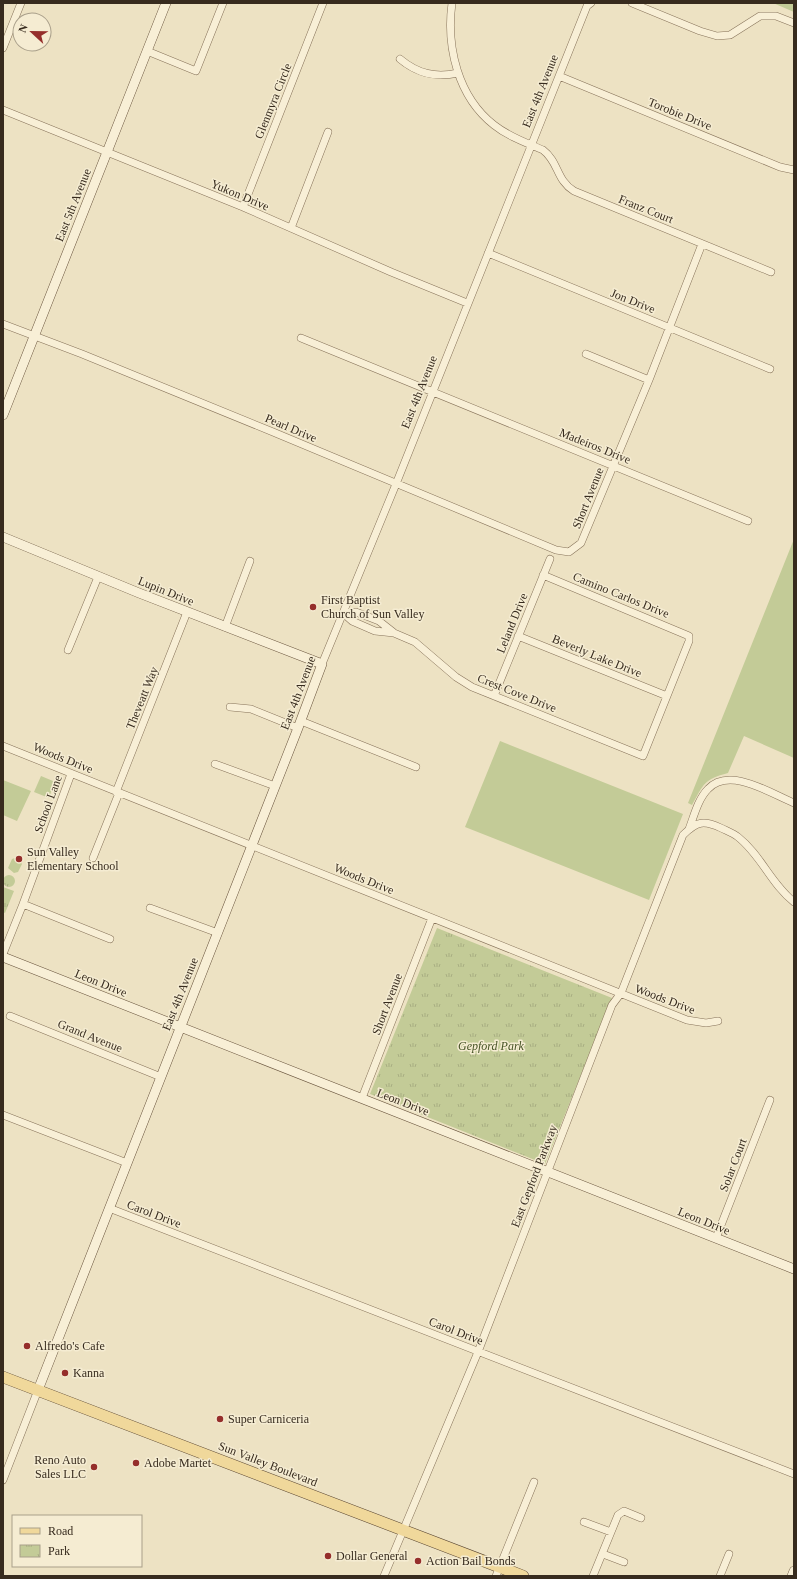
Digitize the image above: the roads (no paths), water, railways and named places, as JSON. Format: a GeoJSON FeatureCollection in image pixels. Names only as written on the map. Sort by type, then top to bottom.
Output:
{"type":"FeatureCollection","features":[{"type":"Feature","properties":{"kind":"main road","name":"Sun Valley Boulevard"},"geometry":{"type":"LineString","coordinates":[[3,1377],[403,1530],[498,1571],[523,1576]]}},
{"type":"Feature","properties":{"kind":"street"},"geometry":{"type":"LineString","coordinates":[[3,48],[21,3]]}},
{"type":"Feature","properties":{"kind":"street","name":"East 5th Avenue"},"geometry":{"type":"LineString","coordinates":[[3,415],[166,3]]}},
{"type":"Feature","properties":{"kind":"street"},"geometry":{"type":"LineString","coordinates":[[147,52],[196,71],[223,3]]}},
{"type":"Feature","properties":{"kind":"street","name":"Glenmyra Circle"},"geometry":{"type":"LineString","coordinates":[[242,207],[323,3]]}},
{"type":"Feature","properties":{"kind":"street","name":"Franz Court"},"geometry":{"type":"LineString","coordinates":[[452,3],[452,38],[458,73],[469,97],[484,117],[505,133],[549,154],[554,160],[563,182],[574,191],[771,272]]}},
{"type":"Feature","properties":{"kind":"street"},"geometry":{"type":"LineString","coordinates":[[632,3],[700,31],[717,36],[730,35],[760,16],[776,16],[794,23]]}},
{"type":"Feature","properties":{"kind":"street","name":"East 4th Avenue"},"geometry":{"type":"LineString","coordinates":[[38,1390],[276,786],[322,664],[589,4]]}},
{"type":"Feature","properties":{"kind":"street"},"geometry":{"type":"LineString","coordinates":[[400,59],[408,66],[426,74],[446,76],[458,73]]}},
{"type":"Feature","properties":{"kind":"street","name":"Torobie Drive"},"geometry":{"type":"LineString","coordinates":[[559,76],[780,167],[794,170]]}},
{"type":"Feature","properties":{"kind":"street","name":"Yukon Drive"},"geometry":{"type":"LineString","coordinates":[[3,110],[242,207],[467,303]]}},
{"type":"Feature","properties":{"kind":"street"},"geometry":{"type":"LineString","coordinates":[[291,228],[328,132]]}},
{"type":"Feature","properties":{"kind":"street","name":"Short Avenue"},"geometry":{"type":"LineString","coordinates":[[569,552],[581,543],[649,380],[702,244]]}},
{"type":"Feature","properties":{"kind":"street","name":"Jon Drive"},"geometry":{"type":"LineString","coordinates":[[488,253],[770,369]]}},
{"type":"Feature","properties":{"kind":"street","name":"Pearl Drive"},"geometry":{"type":"LineString","coordinates":[[3,324],[33,337],[95,359],[556,550],[569,552]]}},
{"type":"Feature","properties":{"kind":"street","name":"Madeiros Drive"},"geometry":{"type":"LineString","coordinates":[[301,338],[748,521]]}},
{"type":"Feature","properties":{"kind":"street"},"geometry":{"type":"LineString","coordinates":[[586,354],[649,380]]}},
{"type":"Feature","properties":{"kind":"street","name":"Lupin Drive"},"geometry":{"type":"LineString","coordinates":[[3,537],[98,577],[322,664]]}},
{"type":"Feature","properties":{"kind":"street","name":"Leland Drive"},"geometry":{"type":"LineString","coordinates":[[494,696],[550,559]]}},
{"type":"Feature","properties":{"kind":"street"},"geometry":{"type":"LineString","coordinates":[[225,627],[250,561]]}},
{"type":"Feature","properties":{"kind":"street","name":"Camino Carlos Drive"},"geometry":{"type":"LineString","coordinates":[[543,576],[689,636],[690,641],[667,696]]}},
{"type":"Feature","properties":{"kind":"street"},"geometry":{"type":"LineString","coordinates":[[68,650],[98,577]]}},
{"type":"Feature","properties":{"kind":"street","name":"Theveatt Way"},"geometry":{"type":"LineString","coordinates":[[93,858],[187,612]]}},
{"type":"Feature","properties":{"kind":"street","name":"Crest Cove Drive"},"geometry":{"type":"LineString","coordinates":[[343,612],[352,621],[375,631],[394,633]]}},
{"type":"Feature","properties":{"kind":"street","name":"Crest Cove Drive"},"geometry":{"type":"LineString","coordinates":[[343,612],[356,612],[379,621],[394,633],[415,642],[465,684],[643,756],[667,696]]}},
{"type":"Feature","properties":{"kind":"street","name":"Beverly Lake Drive"},"geometry":{"type":"LineString","coordinates":[[518,636],[667,696]]}},
{"type":"Feature","properties":{"kind":"street"},"geometry":{"type":"LineString","coordinates":[[230,707],[251,709],[299,724],[416,767]]}},
{"type":"Feature","properties":{"kind":"street","name":"Woods Drive"},"geometry":{"type":"LineString","coordinates":[[3,746],[686,1020],[706,1024],[718,1020]]}},
{"type":"Feature","properties":{"kind":"street"},"geometry":{"type":"LineString","coordinates":[[215,764],[276,786]]}},
{"type":"Feature","properties":{"kind":"street","name":"School Lane"},"geometry":{"type":"LineString","coordinates":[[3,954],[71,774]]}},
{"type":"Feature","properties":{"kind":"street","name":"East Gepford Parkway"},"geometry":{"type":"LineString","coordinates":[[384,1576],[478,1352],[612,1005],[621,993],[683,835],[687,831],[703,795],[708,789],[719,781],[726,779],[740,780],[794,803]]}},
{"type":"Feature","properties":{"kind":"street"},"geometry":{"type":"LineString","coordinates":[[687,831],[698,824],[709,823],[736,836],[753,853],[778,889],[794,902]]}},
{"type":"Feature","properties":{"kind":"street"},"geometry":{"type":"LineString","coordinates":[[23,904],[110,939]]}},
{"type":"Feature","properties":{"kind":"street"},"geometry":{"type":"LineString","coordinates":[[150,908],[218,933]]}},
{"type":"Feature","properties":{"kind":"street","name":"Short Avenue"},"geometry":{"type":"LineString","coordinates":[[362,1098],[432,918]]}},
{"type":"Feature","properties":{"kind":"street","name":"Leon Drive"},"geometry":{"type":"LineString","coordinates":[[3,957],[794,1269]]}},
{"type":"Feature","properties":{"kind":"street","name":"Grand Avenue"},"geometry":{"type":"LineString","coordinates":[[10,1016],[161,1077]]}},
{"type":"Feature","properties":{"kind":"street","name":"Solar Court"},"geometry":{"type":"LineString","coordinates":[[716,1238],[770,1100]]}},
{"type":"Feature","properties":{"kind":"street"},"geometry":{"type":"LineString","coordinates":[[3,1115],[127,1163]]}},
{"type":"Feature","properties":{"kind":"street","name":"Carol Drive"},"geometry":{"type":"LineString","coordinates":[[109,1208],[794,1474]]}},
{"type":"Feature","properties":{"kind":"street"},"geometry":{"type":"LineString","coordinates":[[3,1480],[38,1390]]}},
{"type":"Feature","properties":{"kind":"street"},"geometry":{"type":"LineString","coordinates":[[498,1571],[534,1482]]}},
{"type":"Feature","properties":{"kind":"street"},"geometry":{"type":"LineString","coordinates":[[593,1576],[618,1515],[624,1511],[641,1518]]}},
{"type":"Feature","properties":{"kind":"street"},"geometry":{"type":"LineString","coordinates":[[584,1522],[611,1532]]}},
{"type":"Feature","properties":{"kind":"street"},"geometry":{"type":"LineString","coordinates":[[603,1554],[624,1562]]}},
{"type":"Feature","properties":{"kind":"street"},"geometry":{"type":"LineString","coordinates":[[720,1576],[729,1554]]}},
{"type":"Feature","properties":{"kind":"street"},"geometry":{"type":"LineString","coordinates":[[792,1576],[794,1571]]}},
{"type":"Feature","properties":{"kind":"place","name":"First Baptist Church of Sun Valley"},"geometry":{"type":"Point","coordinates":[313,607]}},
{"type":"Feature","properties":{"kind":"place","name":"Sun Valley Elementary School"},"geometry":{"type":"Point","coordinates":[19,859]}},
{"type":"Feature","properties":{"kind":"place","name":"Alfredo's Cafe"},"geometry":{"type":"Point","coordinates":[27,1346]}},
{"type":"Feature","properties":{"kind":"place","name":"Kanna"},"geometry":{"type":"Point","coordinates":[65,1373]}},
{"type":"Feature","properties":{"kind":"place","name":"Super Carniceria"},"geometry":{"type":"Point","coordinates":[220,1419]}},
{"type":"Feature","properties":{"kind":"place","name":"Adobe Martet"},"geometry":{"type":"Point","coordinates":[136,1463]}},
{"type":"Feature","properties":{"kind":"place","name":"Reno Auto Sales LLC"},"geometry":{"type":"Point","coordinates":[94,1467]}},
{"type":"Feature","properties":{"kind":"place","name":"Dollar General"},"geometry":{"type":"Point","coordinates":[328,1556]}},
{"type":"Feature","properties":{"kind":"place","name":"Action Bail Bonds"},"geometry":{"type":"Point","coordinates":[418,1561]}},
{"type":"Feature","properties":{"kind":"park label","name":"Gepford Park"},"geometry":{"type":"Point","coordinates":[491,1046]}}]}
